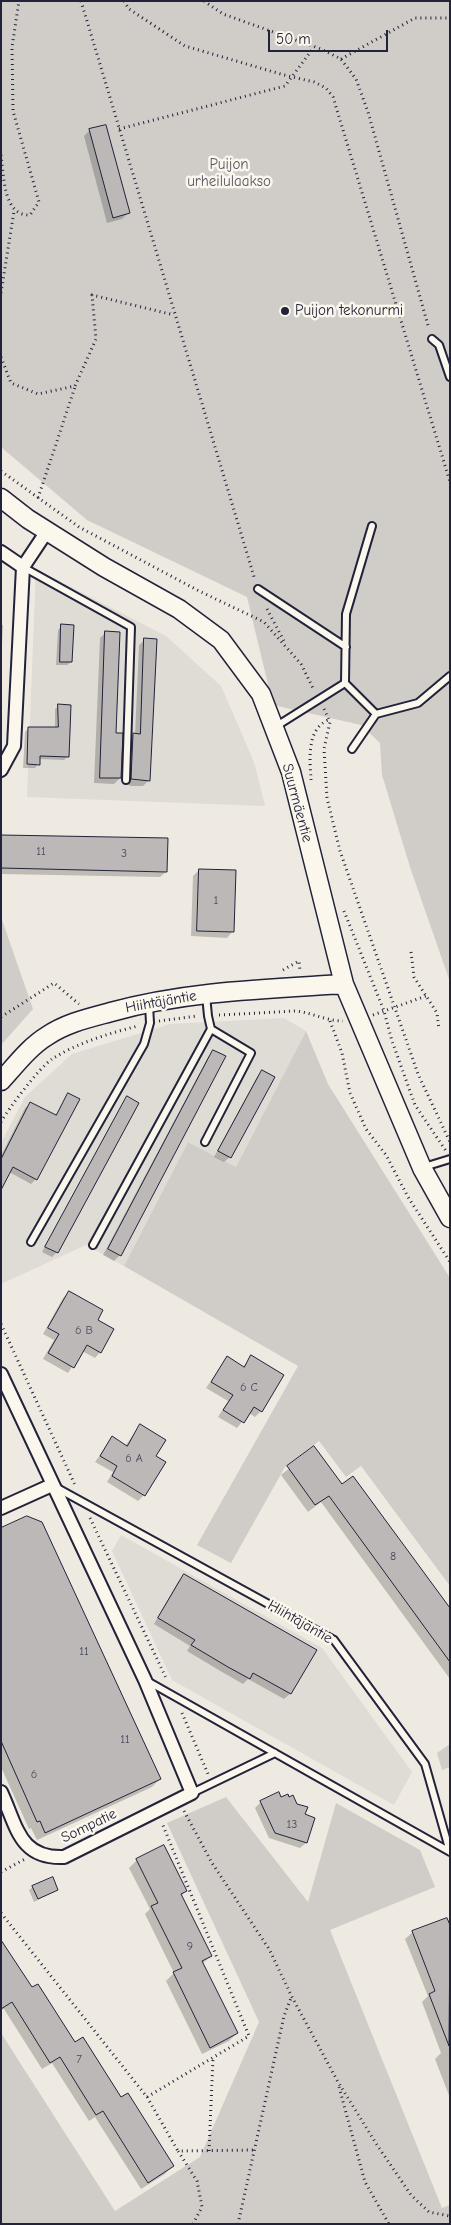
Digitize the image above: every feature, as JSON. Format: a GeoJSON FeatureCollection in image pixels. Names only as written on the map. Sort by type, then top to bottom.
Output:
{"type":"FeatureCollection","features":[{"type":"Feature","properties":{"kind":"main road","name":"Suurmäentie"},"geometry":{"type":"LineString","coordinates":[[1,498],[47,531],[179,609],[221,640],[261,694],[291,772],[344,984],[358,1021],[422,1168],[450,1218]]}},
{"type":"Feature","properties":{"kind":"main road","name":"Hiihtäjäntie"},"geometry":{"type":"LineString","coordinates":[[1,1081],[18,1062],[47,1036],[81,1020],[149,1002],[206,994],[344,984]]}},
{"type":"Feature","properties":{"kind":"street"},"geometry":{"type":"LineString","coordinates":[[1,770],[14,746],[23,567],[47,531]]}},
{"type":"Feature","properties":{"kind":"street"},"geometry":{"type":"LineString","coordinates":[[1,552],[23,567]]}},
{"type":"Feature","properties":{"kind":"street"},"geometry":{"type":"LineString","coordinates":[[1,1374],[145,1680],[192,1793]]}},
{"type":"Feature","properties":{"kind":"street"},"geometry":{"type":"LineString","coordinates":[[1,1508],[52,1485]]}},
{"type":"Feature","properties":{"kind":"street"},"geometry":{"type":"LineString","coordinates":[[1,1792],[24,1842],[34,1853]]}},
{"type":"Feature","properties":{"kind":"street","name":"Sompatie"},"geometry":{"type":"LineString","coordinates":[[34,1853],[49,1858],[64,1857],[158,1812],[192,1793]]}},
{"type":"Feature","properties":{"kind":"lane"},"geometry":{"type":"LineString","coordinates":[[432,339],[439,345],[450,377]]}},
{"type":"Feature","properties":{"kind":"lane"},"geometry":{"type":"LineString","coordinates":[[372,526],[346,614],[345,683],[376,714]]}},
{"type":"Feature","properties":{"kind":"lane"},"geometry":{"type":"LineString","coordinates":[[23,567],[131,627],[126,780]]}},
{"type":"Feature","properties":{"kind":"lane"},"geometry":{"type":"LineString","coordinates":[[258,589],[346,647]]}},
{"type":"Feature","properties":{"kind":"lane"},"geometry":{"type":"LineString","coordinates":[[352,749],[376,714],[418,703],[450,676]]}},
{"type":"Feature","properties":{"kind":"lane"},"geometry":{"type":"LineString","coordinates":[[274,728],[345,683]]}},
{"type":"Feature","properties":{"kind":"lane"},"geometry":{"type":"LineString","coordinates":[[93,1246],[211,1029],[206,994]]}},
{"type":"Feature","properties":{"kind":"lane"},"geometry":{"type":"LineString","coordinates":[[31,1242],[144,1044],[150,1023],[149,1002]]}},
{"type":"Feature","properties":{"kind":"lane"},"geometry":{"type":"LineString","coordinates":[[206,1142],[251,1052],[211,1029]]}},
{"type":"Feature","properties":{"kind":"lane"},"geometry":{"type":"LineString","coordinates":[[422,1168],[450,1159]]}},
{"type":"Feature","properties":{"kind":"lane","name":"Hiihtäjäntie"},"geometry":{"type":"LineString","coordinates":[[52,1485],[334,1640],[425,1764],[450,1852]]}},
{"type":"Feature","properties":{"kind":"lane","name":"Hiihtäjäntie"},"geometry":{"type":"LineString","coordinates":[[145,1680],[450,1852]]}},
{"type":"Feature","properties":{"kind":"lane"},"geometry":{"type":"LineString","coordinates":[[192,1793],[275,1753]]}},
{"type":"Feature","properties":{"kind":"path"},"geometry":{"type":"LineString","coordinates":[[14,212],[21,216],[30,216],[39,202],[13,111],[12,47],[19,1]]}},
{"type":"Feature","properties":{"kind":"path"},"geometry":{"type":"LineString","coordinates":[[81,1],[258,589],[287,647]]}},
{"type":"Feature","properties":{"kind":"path"},"geometry":{"type":"LineString","coordinates":[[124,1],[129,9],[185,46],[314,82],[326,88],[333,97],[450,482]]}},
{"type":"Feature","properties":{"kind":"path"},"geometry":{"type":"LineString","coordinates":[[204,1],[223,14],[314,47],[341,59],[356,79],[368,112],[432,339]]}},
{"type":"Feature","properties":{"kind":"path"},"geometry":{"type":"LineString","coordinates":[[341,59],[414,18],[450,18]]}},
{"type":"Feature","properties":{"kind":"path"},"geometry":{"type":"LineString","coordinates":[[119,129],[285,86],[314,47]]}},
{"type":"Feature","properties":{"kind":"path"},"geometry":{"type":"LineString","coordinates":[[1,155],[8,198],[14,212],[1,293]]}},
{"type":"Feature","properties":{"kind":"path"},"geometry":{"type":"LineString","coordinates":[[38,498],[75,386],[96,339],[92,295],[174,315]]}},
{"type":"Feature","properties":{"kind":"path"},"geometry":{"type":"LineString","coordinates":[[1,357],[11,383],[38,394],[75,386]]}},
{"type":"Feature","properties":{"kind":"path"},"geometry":{"type":"LineString","coordinates":[[1,471],[79,527],[198,591],[264,622],[301,664],[329,721],[324,749],[327,798],[348,878],[418,1074],[450,1142]]}},
{"type":"Feature","properties":{"kind":"path"},"geometry":{"type":"LineString","coordinates":[[312,782],[310,746],[315,732],[324,722],[329,721]]}},
{"type":"Feature","properties":{"kind":"path"},"geometry":{"type":"LineString","coordinates":[[342,907],[384,1011],[392,1041],[415,1105],[442,1143],[450,1159]]}},
{"type":"Feature","properties":{"kind":"path"},"geometry":{"type":"LineString","coordinates":[[411,952],[414,976],[437,1013],[439,1030]]}},
{"type":"Feature","properties":{"kind":"path"},"geometry":{"type":"LineString","coordinates":[[1,1017],[54,983],[83,1008]]}},
{"type":"Feature","properties":{"kind":"path"},"geometry":{"type":"LineString","coordinates":[[1,1122],[9,1109],[50,1060],[120,1030],[174,1018],[296,1011],[307,1012],[330,1021],[358,1021],[426,996]]}},
{"type":"Feature","properties":{"kind":"path"},"geometry":{"type":"LineString","coordinates":[[330,1021],[342,1053],[350,1093],[366,1129],[386,1155],[408,1197],[450,1262]]}},
{"type":"Feature","properties":{"kind":"path"},"geometry":{"type":"LineString","coordinates":[[1,1324],[82,1502],[176,1698],[212,1783]]}},
{"type":"Feature","properties":{"kind":"path"},"geometry":{"type":"LineString","coordinates":[[179,1801],[212,1863],[269,1949],[292,1997],[338,2082],[377,2145],[411,2195],[429,2212],[450,2216]]}},
{"type":"Feature","properties":{"kind":"path"},"geometry":{"type":"LineString","coordinates":[[147,2098],[249,2036],[158,1812]]}},
{"type":"Feature","properties":{"kind":"path"},"geometry":{"type":"LineString","coordinates":[[1,1872],[34,1853]]}},
{"type":"Feature","properties":{"kind":"path"},"geometry":{"type":"LineString","coordinates":[[1,1913],[147,2098],[197,2181],[202,2207],[193,2224]]}},
{"type":"Feature","properties":{"kind":"path"},"geometry":{"type":"LineString","coordinates":[[238,2224],[256,2150],[284,2016],[292,1997]]}},
{"type":"Feature","properties":{"kind":"path"},"geometry":{"type":"LineString","coordinates":[[209,2151],[213,2058]]}},
{"type":"Feature","properties":{"kind":"path"},"geometry":{"type":"LineString","coordinates":[[338,2082],[365,2182],[389,2224]]}},
{"type":"Feature","properties":{"kind":"path"},"geometry":{"type":"LineString","coordinates":[[178,2151],[256,2150]]}},
{"type":"Feature","properties":{"kind":"shaded area"},"geometry":{"type":"Polygon","coordinates":[[[36,569],[166,636],[221,686],[254,762],[265,806],[27,797],[36,569]]]}},
{"type":"Feature","properties":{"kind":"shaded area"},"geometry":{"type":"Polygon","coordinates":[[[284,1018],[306,1031],[236,1167],[188,1142],[124,1266],[86,1245],[1,1284],[1,1143],[25,1097],[72,1054],[170,1024],[284,1018]]]}},
{"type":"Feature","properties":{"kind":"shaded area"},"geometry":{"type":"Polygon","coordinates":[[[121,1535],[322,1648],[412,1772],[394,1805],[172,1680],[112,1551],[121,1535]]]}},
{"type":"Feature","properties":{"kind":"green space","name":"Puijon urheilulaakso"},"geometry":{"type":"Polygon","coordinates":[[[1,1],[450,1],[450,982],[410,867],[382,775],[380,743],[361,725],[273,705],[247,597],[87,520],[1,447],[1,1]]]}},
{"type":"Feature","properties":{"kind":"green space"},"geometry":{"type":"Polygon","coordinates":[[[1,917],[33,1009],[1,1045],[1,917]]]}},
{"type":"Feature","properties":{"kind":"green space"},"geometry":{"type":"Polygon","coordinates":[[[306,1031],[328,1084],[450,1278],[450,1586],[361,1466],[346,1477],[319,1441],[285,1467],[231,1563],[197,1545],[298,1366],[124,1266],[188,1142],[236,1167],[306,1031]]]}},
{"type":"Feature","properties":{"kind":"green space"},"geometry":{"type":"Polygon","coordinates":[[[450,1744],[450,1767],[442,1770],[437,1753],[450,1744]]]}},
{"type":"Feature","properties":{"kind":"green space"},"geometry":{"type":"Polygon","coordinates":[[[226,1797],[308,1902],[336,1803],[420,1850],[435,1887],[330,1930],[442,2208],[450,2205],[450,2224],[1,2224],[1,2033],[115,2211],[200,2157],[259,2022],[167,1823],[226,1797]]]}},
{"type":"Feature","properties":{"kind":"building"},"geometry":{"type":"Polygon","coordinates":[[[106,125],[130,213],[113,218],[89,129],[106,125]]]}},
{"type":"Feature","properties":{"kind":"building"},"geometry":{"type":"Polygon","coordinates":[[[61,624],[74,625],[72,662],[60,662],[61,624]]]}},
{"type":"Feature","properties":{"kind":"building"},"geometry":{"type":"Polygon","coordinates":[[[105,631],[120,632],[116,733],[123,733],[121,778],[100,778],[105,631]]]}},
{"type":"Feature","properties":{"kind":"building"},"geometry":{"type":"Polygon","coordinates":[[[144,638],[157,639],[150,781],[131,779],[133,733],[140,734],[144,638]]]}},
{"type":"Feature","properties":{"kind":"building"},"geometry":{"type":"Polygon","coordinates":[[[58,704],[71,705],[69,757],[40,756],[40,765],[27,764],[28,727],[58,727],[58,704]]]}},
{"type":"Feature","properties":{"kind":"building"},"geometry":{"type":"Polygon","coordinates":[[[1,835],[168,838],[167,872],[1,868],[1,835]]]}},
{"type":"Feature","properties":{"kind":"building"},"geometry":{"type":"Polygon","coordinates":[[[199,869],[236,870],[234,932],[197,931],[199,869]]]}},
{"type":"Feature","properties":{"kind":"building"},"geometry":{"type":"Polygon","coordinates":[[[213,1050],[226,1056],[121,1256],[108,1249],[213,1050]]]}},
{"type":"Feature","properties":{"kind":"building"},"geometry":{"type":"Polygon","coordinates":[[[262,1070],[275,1077],[231,1158],[218,1151],[262,1070]]]}},
{"type":"Feature","properties":{"kind":"building"},"geometry":{"type":"Polygon","coordinates":[[[68,1093],[80,1099],[37,1180],[13,1167],[1,1190],[1,1159],[30,1102],[56,1115],[68,1093]]]}},
{"type":"Feature","properties":{"kind":"building"},"geometry":{"type":"Polygon","coordinates":[[[127,1096],[139,1103],[58,1253],[45,1247],[127,1096]]]}},
{"type":"Feature","properties":{"kind":"building"},"geometry":{"type":"Polygon","coordinates":[[[69,1291],[103,1310],[98,1320],[114,1329],[101,1353],[87,1345],[74,1368],[48,1353],[59,1334],[48,1328],[69,1291]]]}},
{"type":"Feature","properties":{"kind":"building"},"geometry":{"type":"Polygon","coordinates":[[[251,1355],[284,1375],[262,1412],[254,1407],[244,1423],[223,1410],[233,1395],[211,1382],[227,1356],[244,1367],[251,1355]]]}},
{"type":"Feature","properties":{"kind":"building"},"geometry":{"type":"Polygon","coordinates":[[[140,1424],[166,1440],[156,1456],[166,1462],[145,1496],[112,1476],[117,1466],[100,1456],[112,1436],[127,1446],[140,1424]]]}},
{"type":"Feature","properties":{"kind":"building"},"geometry":{"type":"Polygon","coordinates":[[[314,1446],[342,1484],[353,1476],[450,1608],[450,1662],[329,1496],[315,1505],[287,1466],[314,1446]]]}},
{"type":"Feature","properties":{"kind":"building"},"geometry":{"type":"Polygon","coordinates":[[[27,1516],[42,1522],[161,1779],[45,1833],[40,1821],[37,1822],[1,1741],[1,1528],[27,1516]]]}},
{"type":"Feature","properties":{"kind":"building"},"geometry":{"type":"Polygon","coordinates":[[[184,1574],[317,1650],[291,1694],[253,1673],[250,1679],[228,1667],[191,1645],[195,1640],[158,1618],[184,1574]]]}},
{"type":"Feature","properties":{"kind":"building"},"geometry":{"type":"Polygon","coordinates":[[[279,1792],[281,1797],[288,1794],[289,1797],[293,1795],[297,1804],[308,1807],[305,1814],[315,1818],[307,1843],[275,1833],[260,1801],[279,1792]]]}},
{"type":"Feature","properties":{"kind":"building"},"geometry":{"type":"Polygon","coordinates":[[[164,1845],[187,1891],[181,1894],[212,1956],[202,1961],[238,2033],[210,2048],[173,1972],[182,1968],[151,1906],[158,1903],[136,1859],[164,1845]]]}},
{"type":"Feature","properties":{"kind":"building"},"geometry":{"type":"Polygon","coordinates":[[[53,1877],[58,1890],[38,1899],[32,1886],[53,1877]]]}},
{"type":"Feature","properties":{"kind":"building"},"geometry":{"type":"Polygon","coordinates":[[[447,1918],[450,1925],[449,2046],[429,1994],[435,1991],[412,1931],[447,1918]]]}},
{"type":"Feature","properties":{"kind":"building"},"geometry":{"type":"Polygon","coordinates":[[[1,1940],[32,1987],[38,1984],[75,2042],[83,2037],[121,2097],[128,2093],[174,2166],[148,2183],[103,2111],[96,2115],[60,2057],[50,2063],[12,2002],[1,2009],[1,1940]]]}},
{"type":"Feature","properties":{"kind":"place","name":"Puijon tekonurmi"},"geometry":{"type":"Point","coordinates":[285,311]}}]}
